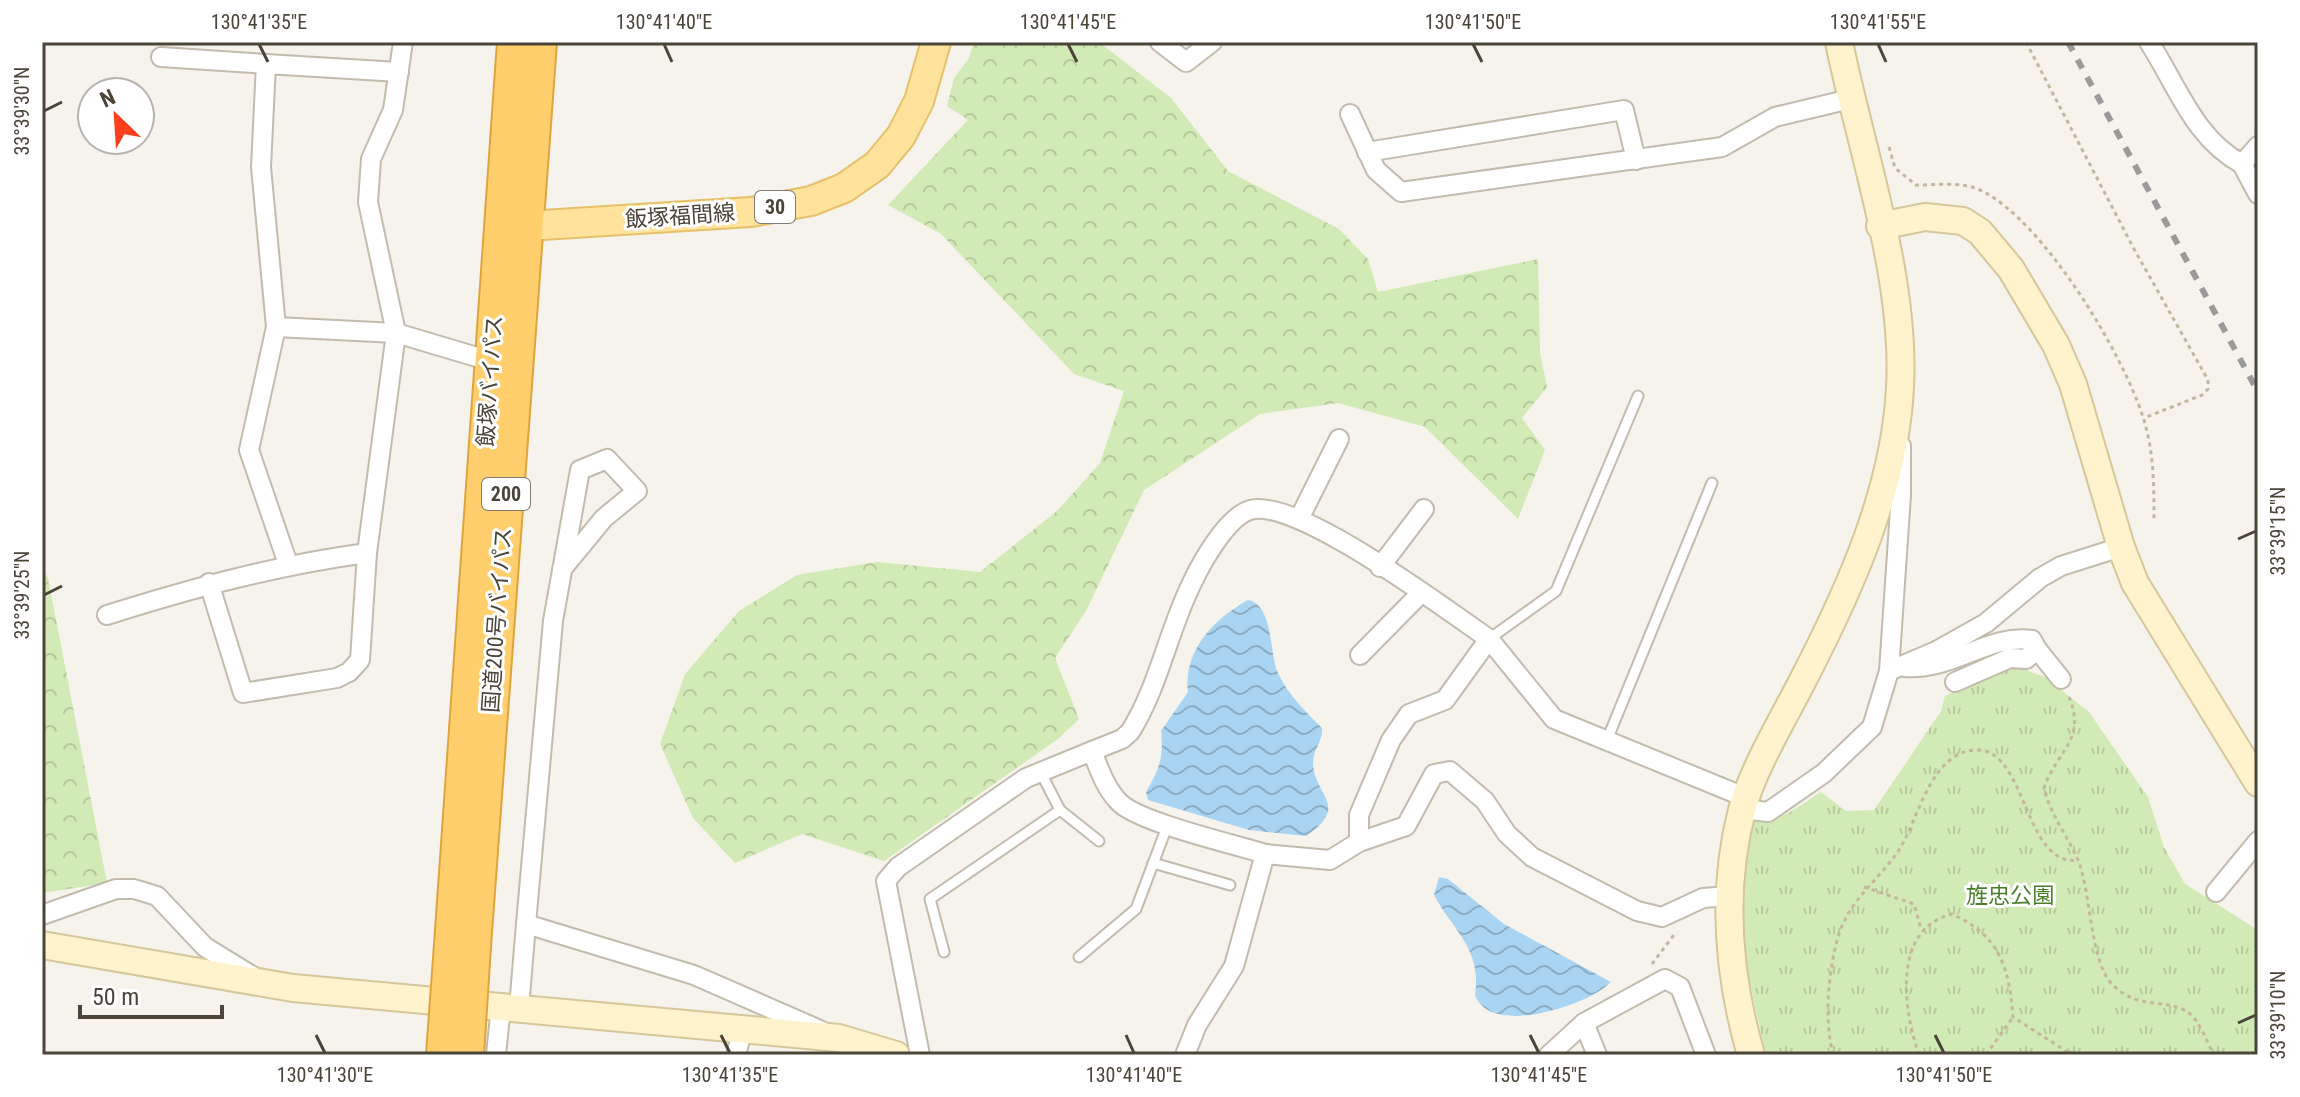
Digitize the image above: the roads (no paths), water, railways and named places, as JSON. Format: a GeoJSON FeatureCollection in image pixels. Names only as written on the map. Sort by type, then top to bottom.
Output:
{"type":"FeatureCollection","features":[{"type":"Feature","properties":{"kind":"highway","name":"飯塚バイパス"},"geometry":{"type":"LineString","coordinates":[[503,365],[514,42]]}},
{"type":"Feature","properties":{"kind":"highway","name":"国道200号バイパス"},"geometry":{"type":"LineString","coordinates":[[467,1055],[462,946],[503,365],[526,226],[540,42]]}},
{"type":"Feature","properties":{"kind":"highway","name":"200"},"geometry":{"type":"LineString","coordinates":[[443,1055],[462,946]]}},
{"type":"Feature","properties":{"kind":"main road","name":"飯塚福間線"},"geometry":{"type":"LineString","coordinates":[[526,226],[751,212],[811,201],[844,188],[877,165],[901,136],[919,101],[936,42]]}},
{"type":"Feature","properties":{"kind":"street"},"geometry":{"type":"LineString","coordinates":[[209,583],[243,693],[337,678],[360,660],[367,553],[396,333],[368,202],[367,181],[371,159],[393,110],[403,42]]}},
{"type":"Feature","properties":{"kind":"street"},"geometry":{"type":"LineString","coordinates":[[1160,42],[1186,62],[1212,42]]}},
{"type":"Feature","properties":{"kind":"street"},"geometry":{"type":"LineString","coordinates":[[920,1055],[886,881],[898,867],[1040,771],[1122,739],[1138,720],[1191,583],[1225,527],[1248,510],[1263,507],[1299,519],[1380,567],[1489,639],[1554,719],[1607,740],[1744,804],[1768,812],[1824,773],[1872,727],[1894,669],[1901,495],[1900,387],[1893,278],[1839,42]]}},
{"type":"Feature","properties":{"kind":"street"},"geometry":{"type":"LineString","coordinates":[[2149,42],[2204,136],[2218,151],[2242,164],[2258,194]]}},
{"type":"Feature","properties":{"kind":"street"},"geometry":{"type":"LineString","coordinates":[[161,57],[399,72]]}},
{"type":"Feature","properties":{"kind":"street"},"geometry":{"type":"LineString","coordinates":[[266,64],[261,167],[276,327],[249,450],[288,564]]}},
{"type":"Feature","properties":{"kind":"street"},"geometry":{"type":"LineString","coordinates":[[1350,114],[1376,170],[1401,192],[1722,147],[1775,117],[1850,99]]}},
{"type":"Feature","properties":{"kind":"street"},"geometry":{"type":"LineString","coordinates":[[1367,152],[1624,110],[1636,160]]}},
{"type":"Feature","properties":{"kind":"street"},"geometry":{"type":"LineString","coordinates":[[2242,164],[2258,146]]}},
{"type":"Feature","properties":{"kind":"street"},"geometry":{"type":"LineString","coordinates":[[1880,226],[1925,217],[1963,221],[1980,232],[2011,269],[2035,305],[2073,384],[2121,547],[2135,583],[2258,783]]}},
{"type":"Feature","properties":{"kind":"street"},"geometry":{"type":"LineString","coordinates":[[276,327],[396,333],[503,365]]}},
{"type":"Feature","properties":{"kind":"street"},"geometry":{"type":"LineString","coordinates":[[1751,1055],[1732,961],[1729,896],[1744,804],[1865,549],[1886,471],[1900,387]]}},
{"type":"Feature","properties":{"kind":"street"},"geometry":{"type":"LineString","coordinates":[[1299,519],[1339,439]]}},
{"type":"Feature","properties":{"kind":"street"},"geometry":{"type":"LineString","coordinates":[[496,1055],[510,1007],[526,924],[553,621],[562,569],[580,470],[607,459],[637,491],[604,518],[562,569]]}},
{"type":"Feature","properties":{"kind":"street"},"geometry":{"type":"LineString","coordinates":[[1380,567],[1424,509]]}},
{"type":"Feature","properties":{"kind":"street"},"geometry":{"type":"LineString","coordinates":[[1894,669],[1986,623],[2040,578],[2061,566],[2121,547]]}},
{"type":"Feature","properties":{"kind":"street"},"geometry":{"type":"LineString","coordinates":[[107,615],[209,583],[288,564],[367,553]]}},
{"type":"Feature","properties":{"kind":"street"},"geometry":{"type":"LineString","coordinates":[[1360,655],[1421,593]]}},
{"type":"Feature","properties":{"kind":"street"},"geometry":{"type":"LineString","coordinates":[[1894,669],[1940,666],[2016,638],[2032,640],[2061,679]]}},
{"type":"Feature","properties":{"kind":"street"},"geometry":{"type":"LineString","coordinates":[[1359,842],[1359,815],[1391,740],[1409,714],[1445,700],[1489,639]]}},
{"type":"Feature","properties":{"kind":"street"},"geometry":{"type":"LineString","coordinates":[[1955,682],[2010,658],[2018,661],[2026,659],[2037,649]]}},
{"type":"Feature","properties":{"kind":"street"},"geometry":{"type":"LineString","coordinates":[[1092,751],[1105,784],[1120,804],[1168,824],[1265,854],[1330,860],[1359,842],[1406,826],[1434,774],[1450,771],[1485,801],[1507,834],[1532,857],[1650,917],[1662,917],[1703,898],[1729,896]]}},
{"type":"Feature","properties":{"kind":"street"},"geometry":{"type":"LineString","coordinates":[[2216,892],[2258,841]]}},
{"type":"Feature","properties":{"kind":"street"},"geometry":{"type":"LineString","coordinates":[[1185,1055],[1197,1025],[1234,966],[1265,854]]}},
{"type":"Feature","properties":{"kind":"street"},"geometry":{"type":"LineString","coordinates":[[42,915],[116,889],[134,889],[157,896],[205,947],[265,983]]}},
{"type":"Feature","properties":{"kind":"street"},"geometry":{"type":"LineString","coordinates":[[526,924],[694,975],[839,1038],[896,1055]]}},
{"type":"Feature","properties":{"kind":"street"},"geometry":{"type":"LineString","coordinates":[[42,945],[265,983],[839,1038]]}},
{"type":"Feature","properties":{"kind":"street"},"geometry":{"type":"LineString","coordinates":[[1549,1055],[1584,1023],[1665,979],[1680,987],[1706,1055]]}},
{"type":"Feature","properties":{"kind":"street"},"geometry":{"type":"LineString","coordinates":[[1584,1023],[1597,1055]]}},
{"type":"Feature","properties":{"kind":"street"},"geometry":{"type":"LineString","coordinates":[[736,1055],[743,1028]]}},
{"type":"Feature","properties":{"kind":"lane"},"geometry":{"type":"LineString","coordinates":[[1489,639],[1556,591],[1638,396]]}},
{"type":"Feature","properties":{"kind":"lane"},"geometry":{"type":"LineString","coordinates":[[1607,740],[1712,483]]}},
{"type":"Feature","properties":{"kind":"lane"},"geometry":{"type":"LineString","coordinates":[[1040,771],[1060,810],[1099,841]]}},
{"type":"Feature","properties":{"kind":"lane"},"geometry":{"type":"LineString","coordinates":[[944,952],[930,899],[1060,810]]}},
{"type":"Feature","properties":{"kind":"lane"},"geometry":{"type":"LineString","coordinates":[[1079,957],[1136,909],[1168,824]]}},
{"type":"Feature","properties":{"kind":"lane"},"geometry":{"type":"LineString","coordinates":[[1153,863],[1230,885]]}},
{"type":"Feature","properties":{"kind":"water"},"geometry":{"type":"Polygon","coordinates":[[[1248,600],[1256,604],[1267,620],[1275,665],[1282,681],[1322,728],[1313,765],[1328,809],[1319,826],[1306,836],[1249,830],[1148,800],[1146,792],[1160,763],[1161,731],[1188,692],[1190,663],[1196,650],[1212,627],[1248,600]]]}},
{"type":"Feature","properties":{"kind":"water"},"geometry":{"type":"Polygon","coordinates":[[[1439,877],[1448,879],[1504,924],[1611,982],[1583,1000],[1540,1013],[1519,1016],[1499,1014],[1484,1008],[1475,995],[1476,979],[1470,953],[1434,895],[1439,877]]]}},
{"type":"Feature","properties":{"kind":"railway"},"geometry":{"type":"LineString","coordinates":[[2068,42],[2258,392]]}},
{"type":"Feature","properties":{"kind":"park label","name":"旌忠公園"},"geometry":{"type":"Point","coordinates":[2010,895]}}]}
